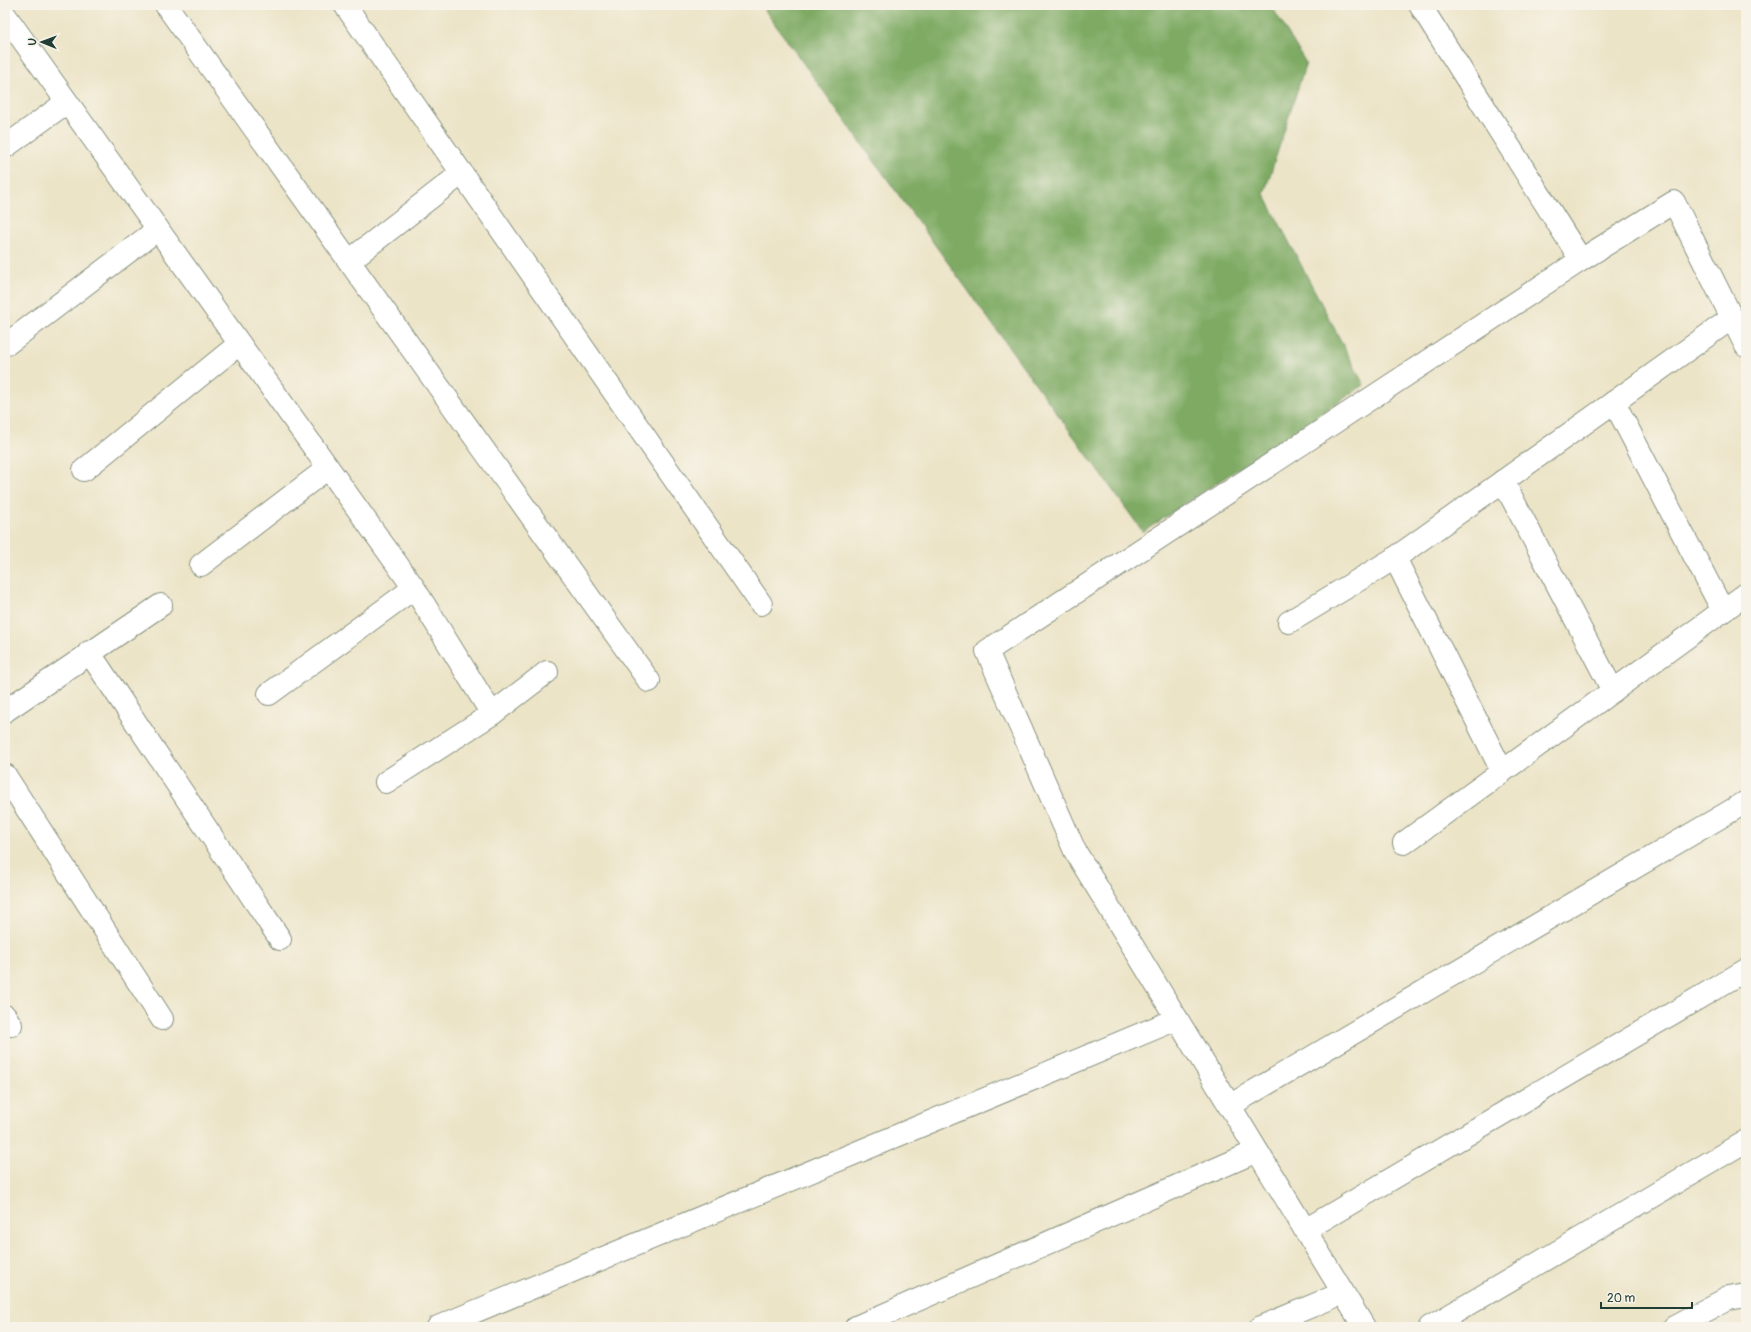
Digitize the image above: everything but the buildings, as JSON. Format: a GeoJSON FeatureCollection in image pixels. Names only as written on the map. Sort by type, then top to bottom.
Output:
{"type":"FeatureCollection","features":[{"type":"Feature","properties":{"kind":"street"},"geometry":{"type":"LineString","coordinates":[[166,5],[649,681]]}},
{"type":"Feature","properties":{"kind":"street"},"geometry":{"type":"LineString","coordinates":[[345,5],[761,604]]}},
{"type":"Feature","properties":{"kind":"street"},"geometry":{"type":"LineString","coordinates":[[1420,5],[1581,260]]}},
{"type":"Feature","properties":{"kind":"street"},"geometry":{"type":"LineString","coordinates":[[5,15],[414,588],[492,714]]}},
{"type":"Feature","properties":{"kind":"street"},"geometry":{"type":"LineString","coordinates":[[5,147],[67,102]]}},
{"type":"Feature","properties":{"kind":"street"},"geometry":{"type":"LineString","coordinates":[[349,261],[462,173]]}},
{"type":"Feature","properties":{"kind":"street"},"geometry":{"type":"LineString","coordinates":[[1364,1327],[1074,851],[987,651],[1581,260],[1674,202],[1746,346]]}},
{"type":"Feature","properties":{"kind":"street"},"geometry":{"type":"LineString","coordinates":[[7,344],[158,229]]}},
{"type":"Feature","properties":{"kind":"street"},"geometry":{"type":"LineString","coordinates":[[1289,622],[1395,558],[1732,318]]}},
{"type":"Feature","properties":{"kind":"street"},"geometry":{"type":"LineString","coordinates":[[84,470],[240,344]]}},
{"type":"Feature","properties":{"kind":"street"},"geometry":{"type":"LineString","coordinates":[[1614,402],[1723,611]]}},
{"type":"Feature","properties":{"kind":"street"},"geometry":{"type":"LineString","coordinates":[[201,565],[328,468]]}},
{"type":"Feature","properties":{"kind":"street"},"geometry":{"type":"LineString","coordinates":[[1504,481],[1613,691]]}},
{"type":"Feature","properties":{"kind":"street"},"geometry":{"type":"LineString","coordinates":[[1395,558],[1502,771]]}},
{"type":"Feature","properties":{"kind":"street"},"geometry":{"type":"LineString","coordinates":[[269,694],[414,588]]}},
{"type":"Feature","properties":{"kind":"street"},"geometry":{"type":"LineString","coordinates":[[1404,843],[1746,594]]}},
{"type":"Feature","properties":{"kind":"street"},"geometry":{"type":"LineString","coordinates":[[5,711],[89,652],[161,605]]}},
{"type":"Feature","properties":{"kind":"street"},"geometry":{"type":"LineString","coordinates":[[89,652],[280,939]]}},
{"type":"Feature","properties":{"kind":"street"},"geometry":{"type":"LineString","coordinates":[[386,782],[492,714],[547,672]]}},
{"type":"Feature","properties":{"kind":"street"},"geometry":{"type":"LineString","coordinates":[[5,775],[162,1019]]}},
{"type":"Feature","properties":{"kind":"street"},"geometry":{"type":"LineString","coordinates":[[1229,1106],[1746,802]]}},
{"type":"Feature","properties":{"kind":"street"},"geometry":{"type":"LineString","coordinates":[[1304,1230],[1746,970]]}},
{"type":"Feature","properties":{"kind":"street"},"geometry":{"type":"LineString","coordinates":[[438,1327],[1177,1019]]}},
{"type":"Feature","properties":{"kind":"street"},"geometry":{"type":"LineString","coordinates":[[1430,1327],[1746,1141]]}},
{"type":"Feature","properties":{"kind":"street"},"geometry":{"type":"LineString","coordinates":[[856,1327],[1257,1152]]}},
{"type":"Feature","properties":{"kind":"street"},"geometry":{"type":"LineString","coordinates":[[1261,1327],[1343,1292]]}},
{"type":"Feature","properties":{"kind":"street"},"geometry":{"type":"LineString","coordinates":[[1674,1327],[1729,1298],[1746,1295]]}},
{"type":"Feature","properties":{"kind":"green space"},"geometry":{"type":"Polygon","coordinates":[[[761,5],[1271,5],[1306,63],[1264,194],[1364,385],[1143,532],[761,5]]]}}]}
